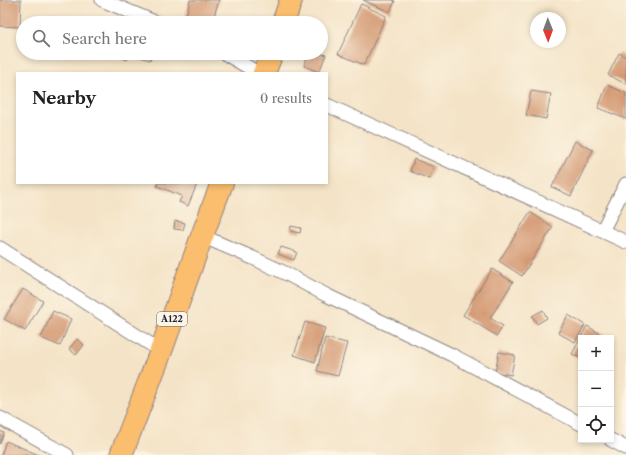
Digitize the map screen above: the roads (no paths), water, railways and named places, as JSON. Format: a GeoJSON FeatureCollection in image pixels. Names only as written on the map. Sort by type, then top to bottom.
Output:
{"type":"FeatureCollection","features":[{"type":"Feature","properties":{"kind":"highway"},"geometry":{"type":"LineString","coordinates":[[286,16],[292,0]]}},
{"type":"Feature","properties":{"kind":"highway"},"geometry":{"type":"LineString","coordinates":[[264,72],[269,60]]}},
{"type":"Feature","properties":{"kind":"highway","name":"A122"},"geometry":{"type":"LineString","coordinates":[[121,455],[161,351],[222,184]]}},
{"type":"Feature","properties":{"kind":"street"},"geometry":{"type":"LineString","coordinates":[[102,0],[140,16]]}},
{"type":"Feature","properties":{"kind":"street"},"geometry":{"type":"LineString","coordinates":[[236,60],[256,72]]}},
{"type":"Feature","properties":{"kind":"street"},"geometry":{"type":"LineString","coordinates":[[328,105],[626,242]]}},
{"type":"Feature","properties":{"kind":"street"},"geometry":{"type":"LineString","coordinates":[[602,231],[626,184]]}},
{"type":"Feature","properties":{"kind":"street"},"geometry":{"type":"LineString","coordinates":[[202,236],[280,270],[326,295],[452,355],[578,422]]}},
{"type":"Feature","properties":{"kind":"street"},"geometry":{"type":"LineString","coordinates":[[0,248],[161,351]]}},
{"type":"Feature","properties":{"kind":"street"},"geometry":{"type":"LineString","coordinates":[[0,418],[67,455]]}},
{"type":"Feature","properties":{"kind":"street"},"geometry":{"type":"LineString","coordinates":[[614,442],[626,448]]}}]}
